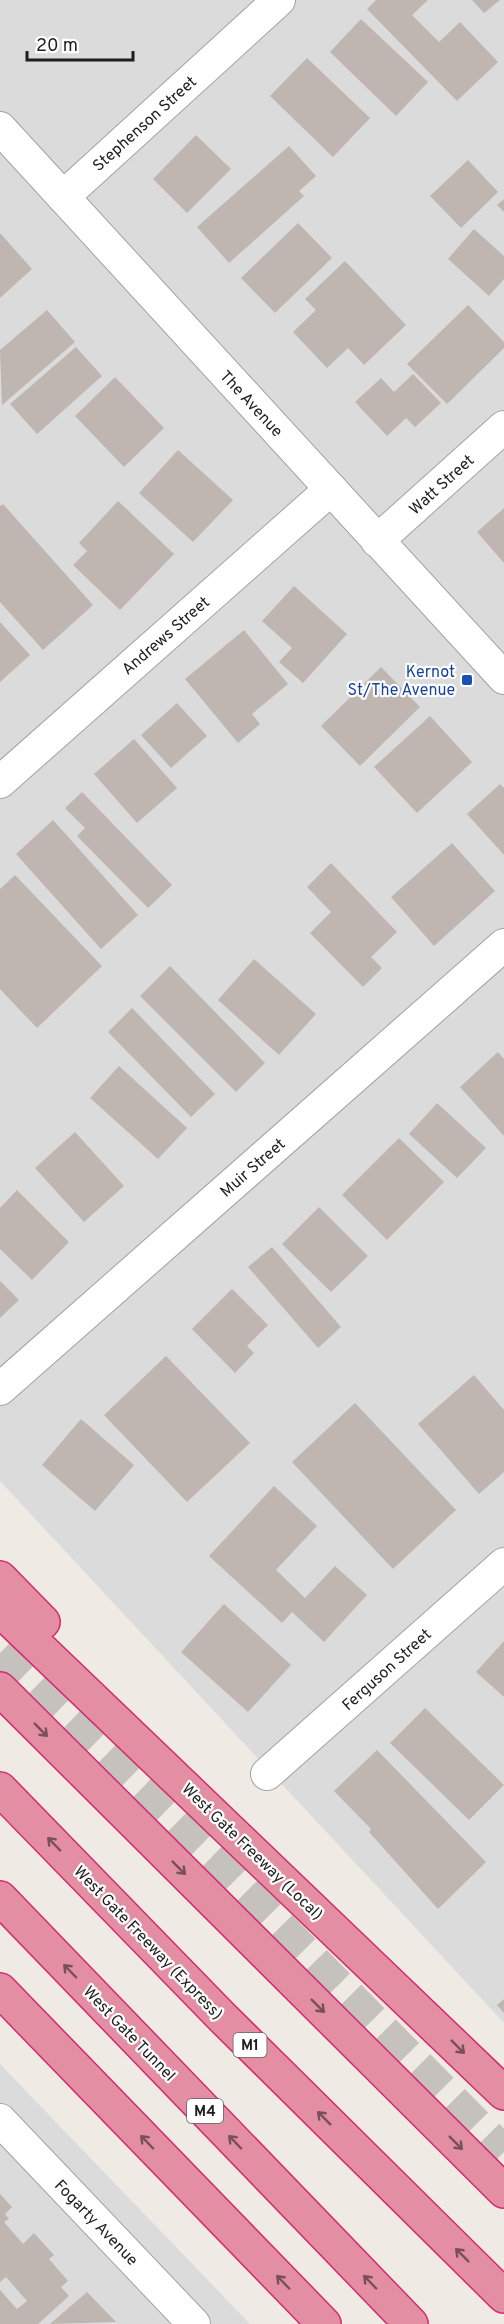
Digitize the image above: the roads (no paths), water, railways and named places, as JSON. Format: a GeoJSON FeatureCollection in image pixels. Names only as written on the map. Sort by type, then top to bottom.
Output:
{"type":"FeatureCollection","features":[{"type":"Feature","properties":{"kind":"highway"},"geometry":{"type":"LineString","coordinates":[[0,1578],[417,2006]]}},
{"type":"Feature","properties":{"kind":"highway","name":"West Gate Freeway (Local)"},"geometry":{"type":"LineString","coordinates":[[0,1610],[417,2006],[504,2093]]}},
{"type":"Feature","properties":{"kind":"highway"},"geometry":{"type":"LineString","coordinates":[[0,1689],[504,2192]]}},
{"type":"Feature","properties":{"kind":"highway","name":"West Gate Freeway (Express)"},"geometry":{"type":"LineString","coordinates":[[0,1790],[222,2017],[504,2296]]}},
{"type":"Feature","properties":{"kind":"highway","name":"West Gate Tunnel"},"geometry":{"type":"LineString","coordinates":[[0,1898],[411,2324]]}},
{"type":"Feature","properties":{"kind":"highway"},"geometry":{"type":"LineString","coordinates":[[0,1990],[324,2324]]}},
{"type":"Feature","properties":{"kind":"street","name":"Stephenson Street"},"geometry":{"type":"LineString","coordinates":[[63,197],[279,0]]}},
{"type":"Feature","properties":{"kind":"street","name":"The Avenue"},"geometry":{"type":"LineString","coordinates":[[7,148],[63,197],[504,678]]}},
{"type":"Feature","properties":{"kind":"street","name":"Watt Street"},"geometry":{"type":"LineString","coordinates":[[377,541],[504,427]]}},
{"type":"Feature","properties":{"kind":"street","name":"Andrews Street"},"geometry":{"type":"LineString","coordinates":[[0,782],[331,489]]}},
{"type":"Feature","properties":{"kind":"street","name":"Muir Street"},"geometry":{"type":"LineString","coordinates":[[0,1389],[504,945]]}},
{"type":"Feature","properties":{"kind":"street","name":"Ferguson Street"},"geometry":{"type":"LineString","coordinates":[[267,1774],[504,1564]]}},
{"type":"Feature","properties":{"kind":"street","name":"Fogarty Avenue"},"geometry":{"type":"LineString","coordinates":[[0,2120],[194,2324]]}},
{"type":"Feature","properties":{"kind":"tunnel"},"geometry":{"type":"LineString","coordinates":[[0,1653],[228,1874],[504,2152]]}},
{"type":"Feature","properties":{"kind":"place","name":"Kernot St/The Avenue"},"geometry":{"type":"Point","coordinates":[467,680]}}]}
